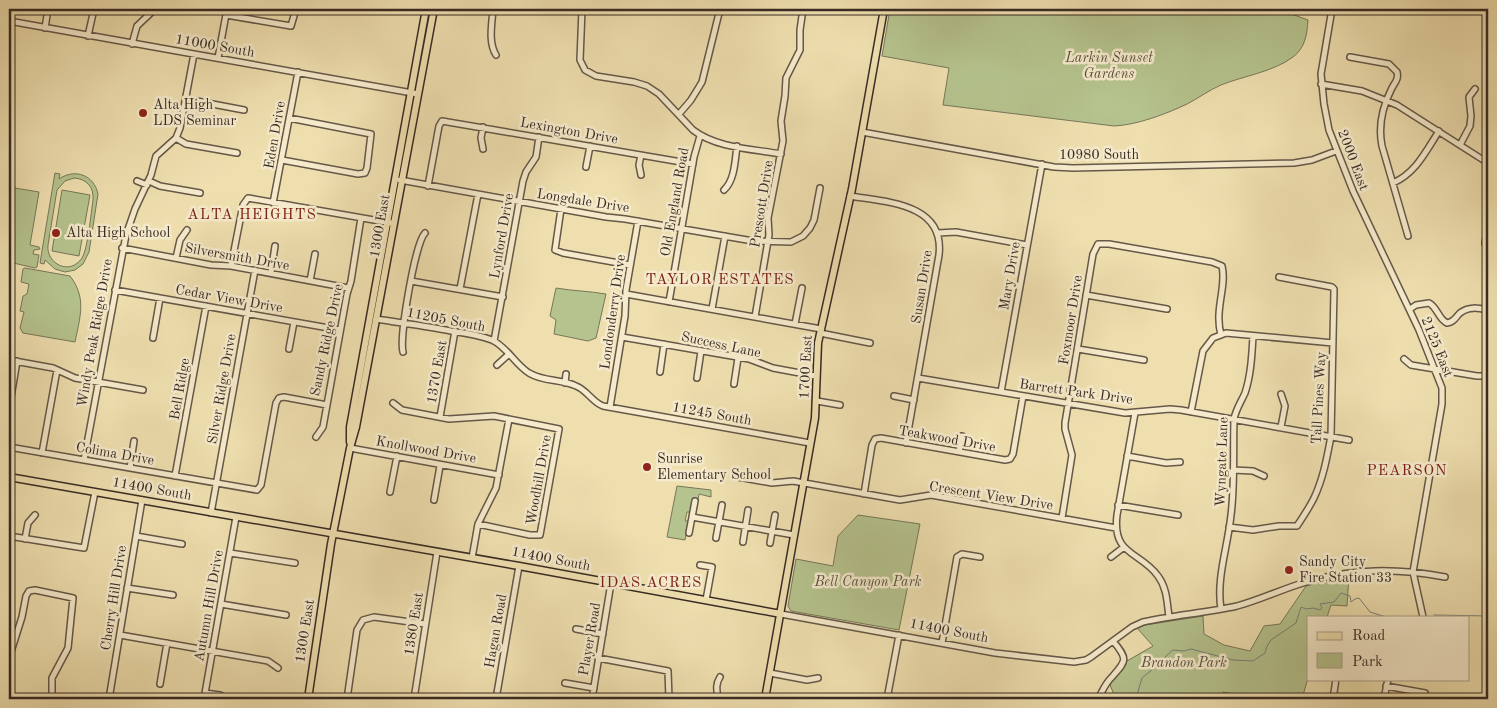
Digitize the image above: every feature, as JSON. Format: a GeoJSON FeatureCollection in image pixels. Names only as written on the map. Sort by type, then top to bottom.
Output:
{"type":"FeatureCollection","features":[{"type":"Feature","properties":{"kind":"main road","name":"1300 East"},"geometry":{"type":"LineString","coordinates":[[350,448],[350,427],[414,93],[426,9]]}},
{"type":"Feature","properties":{"kind":"main road","name":"1300 East"},"geometry":{"type":"LineString","coordinates":[[414,93],[434,9]]}},
{"type":"Feature","properties":{"kind":"main road","name":"1700 East"},"geometry":{"type":"LineString","coordinates":[[766,699],[817,401],[816,354],[850,196],[884,9]]}},
{"type":"Feature","properties":{"kind":"main road","name":"1300 East"},"geometry":{"type":"LineString","coordinates":[[308,699],[334,534],[376,319],[390,223]]}},
{"type":"Feature","properties":{"kind":"main road","name":"11400 South"},"geometry":{"type":"LineString","coordinates":[[9,477],[781,614]]}},
{"type":"Feature","properties":{"kind":"street"},"geometry":{"type":"LineString","coordinates":[[45,28],[48,9]]}},
{"type":"Feature","properties":{"kind":"street"},"geometry":{"type":"LineString","coordinates":[[88,36],[94,9]]}},
{"type":"Feature","properties":{"kind":"street"},"geometry":{"type":"LineString","coordinates":[[132,44],[137,26],[155,9]]}},
{"type":"Feature","properties":{"kind":"street"},"geometry":{"type":"LineString","coordinates":[[218,58],[227,12],[292,26],[296,9]]}},
{"type":"Feature","properties":{"kind":"street"},"geometry":{"type":"LineString","coordinates":[[493,9],[491,42],[492,49],[496,55]]}},
{"type":"Feature","properties":{"kind":"street"},"geometry":{"type":"LineString","coordinates":[[582,9],[580,60],[584,70],[596,76],[647,86],[659,94],[700,136],[718,143],[781,154]]}},
{"type":"Feature","properties":{"kind":"street"},"geometry":{"type":"LineString","coordinates":[[678,114],[691,100],[702,82],[720,9]]}},
{"type":"Feature","properties":{"kind":"street","name":"Prescott Drive"},"geometry":{"type":"LineString","coordinates":[[755,317],[768,242],[768,218],[781,154],[783,136],[781,116],[786,78],[800,50],[803,9]]}},
{"type":"Feature","properties":{"kind":"street","name":"2000 East"},"geometry":{"type":"LineString","coordinates":[[1332,9],[1322,66],[1321,84],[1327,120],[1336,151],[1370,229],[1410,309]]}},
{"type":"Feature","properties":{"kind":"street","name":"11000 South"},"geometry":{"type":"LineString","coordinates":[[9,21],[414,93]]}},
{"type":"Feature","properties":{"kind":"street"},"geometry":{"type":"LineString","coordinates":[[194,54],[180,128],[176,138],[186,144],[236,153]]}},
{"type":"Feature","properties":{"kind":"street"},"geometry":{"type":"LineString","coordinates":[[1350,57],[1389,64],[1396,68],[1398,80],[1387,100],[1380,119],[1380,137],[1408,236]]}},
{"type":"Feature","properties":{"kind":"street","name":"Eden Drive"},"geometry":{"type":"LineString","coordinates":[[274,203],[298,72]]}},
{"type":"Feature","properties":{"kind":"street"},"geometry":{"type":"LineString","coordinates":[[1321,84],[1362,91],[1387,100],[1411,112],[1488,163]]}},
{"type":"Feature","properties":{"kind":"street"},"geometry":{"type":"LineString","coordinates":[[1460,145],[1470,126],[1469,97],[1475,89]]}},
{"type":"Feature","properties":{"kind":"street"},"geometry":{"type":"LineString","coordinates":[[186,99],[244,110]]}},
{"type":"Feature","properties":{"kind":"street"},"geometry":{"type":"LineString","coordinates":[[282,160],[365,174],[372,134],[289,118]]}},
{"type":"Feature","properties":{"kind":"street","name":"Lexington Drive"},"geometry":{"type":"LineString","coordinates":[[428,186],[441,121],[693,164]]}},
{"type":"Feature","properties":{"kind":"street"},"geometry":{"type":"LineString","coordinates":[[483,127],[481,138],[483,149]]}},
{"type":"Feature","properties":{"kind":"street"},"geometry":{"type":"LineString","coordinates":[[1393,183],[1404,178],[1413,170],[1439,131]]}},
{"type":"Feature","properties":{"kind":"street","name":"10980 South"},"geometry":{"type":"LineString","coordinates":[[862,132],[1073,168],[1294,163],[1312,160],[1336,151]]}},
{"type":"Feature","properties":{"kind":"street","name":"Old England Road"},"geometry":{"type":"LineString","coordinates":[[668,302],[693,164],[700,136]]}},
{"type":"Feature","properties":{"kind":"street","name":"Lynford Drive"},"geometry":{"type":"LineString","coordinates":[[494,341],[524,176],[536,157],[540,137]]}},
{"type":"Feature","properties":{"kind":"street","name":"Windy Peak Ridge Drive"},"geometry":{"type":"LineString","coordinates":[[84,460],[122,248],[130,222],[148,183],[156,156],[176,138]]}},
{"type":"Feature","properties":{"kind":"street"},"geometry":{"type":"LineString","coordinates":[[586,167],[590,146]]}},
{"type":"Feature","properties":{"kind":"street"},"geometry":{"type":"LineString","coordinates":[[724,190],[729,186],[731,180],[737,146]]}},
{"type":"Feature","properties":{"kind":"street"},"geometry":{"type":"LineString","coordinates":[[641,155],[639,165],[641,175]]}},
{"type":"Feature","properties":{"kind":"street","name":"Mary Drive"},"geometry":{"type":"LineString","coordinates":[[1001,392],[1042,164]]}},
{"type":"Feature","properties":{"kind":"street","name":"Longdale Drive"},"geometry":{"type":"LineString","coordinates":[[398,180],[611,218],[768,242],[791,242],[798,240],[807,232],[814,220],[820,188]]}},
{"type":"Feature","properties":{"kind":"street"},"geometry":{"type":"LineString","coordinates":[[137,181],[200,193]]}},
{"type":"Feature","properties":{"kind":"street"},"geometry":{"type":"LineString","coordinates":[[460,289],[478,194]]}},
{"type":"Feature","properties":{"kind":"street","name":"Susan Drive"},"geometry":{"type":"LineString","coordinates":[[850,196],[902,205],[916,210],[928,219],[938,234],[940,244],[939,255],[906,443]]}},
{"type":"Feature","properties":{"kind":"street"},"geometry":{"type":"LineString","coordinates":[[231,266],[244,202],[251,198],[390,223]]}},
{"type":"Feature","properties":{"kind":"street"},"geometry":{"type":"LineString","coordinates":[[561,209],[555,250],[630,265]]}},
{"type":"Feature","properties":{"kind":"street","name":"Sandy Ridge Drive"},"geometry":{"type":"LineString","coordinates":[[217,483],[253,490],[261,486],[276,403],[279,398],[284,397],[327,405],[354,263],[360,218]]}},
{"type":"Feature","properties":{"kind":"street","name":"Londonderry Drive"},"geometry":{"type":"LineString","coordinates":[[610,407],[626,311],[626,294],[638,221]]}},
{"type":"Feature","properties":{"kind":"street"},"geometry":{"type":"LineString","coordinates":[[1485,243],[1488,224]]}},
{"type":"Feature","properties":{"kind":"street"},"geometry":{"type":"LineString","coordinates":[[176,258],[180,240],[187,230]]}},
{"type":"Feature","properties":{"kind":"street"},"geometry":{"type":"LineString","coordinates":[[938,234],[956,232],[1028,245]]}},
{"type":"Feature","properties":{"kind":"street"},"geometry":{"type":"LineString","coordinates":[[403,352],[402,339],[411,281],[418,244],[424,233]]}},
{"type":"Feature","properties":{"kind":"street"},"geometry":{"type":"LineString","coordinates":[[712,309],[724,236]]}},
{"type":"Feature","properties":{"kind":"street","name":"Foxmoor Drive"},"geometry":{"type":"LineString","coordinates":[[1062,518],[1072,462],[1071,449],[1065,430],[1068,404],[1093,254],[1098,244],[1109,244],[1203,260],[1222,266],[1223,277],[1218,313],[1221,335]]}},
{"type":"Feature","properties":{"kind":"street"},"geometry":{"type":"LineString","coordinates":[[271,273],[275,246]]}},
{"type":"Feature","properties":{"kind":"street","name":"Silversmith Drive"},"geometry":{"type":"LineString","coordinates":[[122,248],[211,265],[256,270],[348,288]]}},
{"type":"Feature","properties":{"kind":"street"},"geometry":{"type":"LineString","coordinates":[[310,281],[315,254]]}},
{"type":"Feature","properties":{"kind":"street","name":"Silver Ridge Drive"},"geometry":{"type":"LineString","coordinates":[[211,512],[256,270]]}},
{"type":"Feature","properties":{"kind":"street","name":"Tall Pines Way"},"geometry":{"type":"LineString","coordinates":[[1229,527],[1252,530],[1279,526],[1298,526],[1313,500],[1321,480],[1331,436],[1334,293],[1332,287],[1279,277]]}},
{"type":"Feature","properties":{"kind":"street"},"geometry":{"type":"LineString","coordinates":[[411,281],[503,297]]}},
{"type":"Feature","properties":{"kind":"street"},"geometry":{"type":"LineString","coordinates":[[795,324],[802,288]]}},
{"type":"Feature","properties":{"kind":"street","name":"Cedar View Drive"},"geometry":{"type":"LineString","coordinates":[[115,290],[340,330]]}},
{"type":"Feature","properties":{"kind":"street"},"geometry":{"type":"LineString","coordinates":[[626,294],[795,324],[870,343]]}},
{"type":"Feature","properties":{"kind":"street"},"geometry":{"type":"LineString","coordinates":[[1086,295],[1167,309]]}},
{"type":"Feature","properties":{"kind":"street"},"geometry":{"type":"LineString","coordinates":[[153,338],[160,298]]}},
{"type":"Feature","properties":{"kind":"street"},"geometry":{"type":"LineString","coordinates":[[1410,309],[1416,305],[1430,303],[1434,306],[1442,320],[1447,323],[1452,322],[1467,309],[1488,310]]}},
{"type":"Feature","properties":{"kind":"street","name":"Bell Ridge"},"geometry":{"type":"LineString","coordinates":[[175,476],[206,306]]}},
{"type":"Feature","properties":{"kind":"street","name":"2125 East"},"geometry":{"type":"LineString","coordinates":[[1410,309],[1443,392],[1413,572]]}},
{"type":"Feature","properties":{"kind":"street","name":"11205 South"},"geometry":{"type":"LineString","coordinates":[[376,319],[476,335],[494,341],[534,376],[579,387],[595,402],[610,407]]}},
{"type":"Feature","properties":{"kind":"street"},"geometry":{"type":"LineString","coordinates":[[289,348],[294,322]]}},
{"type":"Feature","properties":{"kind":"street","name":"1370 East"},"geometry":{"type":"LineString","coordinates":[[440,417],[455,332]]}},
{"type":"Feature","properties":{"kind":"street"},"geometry":{"type":"LineString","coordinates":[[1191,412],[1203,350],[1207,344],[1221,335],[1231,333],[1333,343]]}},
{"type":"Feature","properties":{"kind":"street","name":"Wyngate Lane"},"geometry":{"type":"LineString","coordinates":[[1222,609],[1219,597],[1232,511],[1234,419],[1246,386],[1253,336]]}},
{"type":"Feature","properties":{"kind":"street","name":"Success Lane"},"geometry":{"type":"LineString","coordinates":[[622,337],[738,358],[773,368],[816,376]]}},
{"type":"Feature","properties":{"kind":"street"},"geometry":{"type":"LineString","coordinates":[[660,372],[664,344]]}},
{"type":"Feature","properties":{"kind":"street"},"geometry":{"type":"LineString","coordinates":[[1078,349],[1144,360]]}},
{"type":"Feature","properties":{"kind":"street"},"geometry":{"type":"LineString","coordinates":[[696,378],[701,351]]}},
{"type":"Feature","properties":{"kind":"street"},"geometry":{"type":"LineString","coordinates":[[496,365],[509,354]]}},
{"type":"Feature","properties":{"kind":"street"},"geometry":{"type":"LineString","coordinates":[[734,384],[738,358]]}},
{"type":"Feature","properties":{"kind":"street"},"geometry":{"type":"LineString","coordinates":[[1404,359],[1411,365],[1476,376],[1483,376],[1487,372]]}},
{"type":"Feature","properties":{"kind":"street"},"geometry":{"type":"LineString","coordinates":[[9,360],[57,370],[75,378],[143,390]]}},
{"type":"Feature","properties":{"kind":"street"},"geometry":{"type":"LineString","coordinates":[[9,409],[17,361]]}},
{"type":"Feature","properties":{"kind":"street"},"geometry":{"type":"LineString","coordinates":[[42,453],[57,370]]}},
{"type":"Feature","properties":{"kind":"street"},"geometry":{"type":"LineString","coordinates":[[565,383],[566,374]]}},
{"type":"Feature","properties":{"kind":"street","name":"Barrett Park Drive"},"geometry":{"type":"LineString","coordinates":[[918,378],[1068,404],[1135,413],[1170,409],[1191,412],[1350,440]]}},
{"type":"Feature","properties":{"kind":"street"},"geometry":{"type":"LineString","coordinates":[[1281,394],[1285,406],[1281,428]]}},
{"type":"Feature","properties":{"kind":"street"},"geometry":{"type":"LineString","coordinates":[[894,396],[914,400]]}},
{"type":"Feature","properties":{"kind":"street","name":"Teakwood Drive"},"geometry":{"type":"LineString","coordinates":[[864,494],[872,445],[875,439],[1005,460],[1010,459],[1013,454],[1023,396]]}},
{"type":"Feature","properties":{"kind":"street"},"geometry":{"type":"LineString","coordinates":[[817,401],[840,405]]}},
{"type":"Feature","properties":{"kind":"street","name":"Woodhill Drive"},"geometry":{"type":"LineString","coordinates":[[393,403],[402,410],[440,417],[455,419],[494,416],[559,429],[540,535],[530,535],[478,524]]}},
{"type":"Feature","properties":{"kind":"street"},"geometry":{"type":"LineString","coordinates":[[316,437],[323,427],[327,405]]}},
{"type":"Feature","properties":{"kind":"street","name":"11245 South"},"geometry":{"type":"LineString","coordinates":[[610,407],[810,442]]}},
{"type":"Feature","properties":{"kind":"street"},"geometry":{"type":"LineString","coordinates":[[1135,413],[1118,504],[1116,528],[1124,547],[1151,567],[1158,575],[1166,591],[1169,617]]}},
{"type":"Feature","properties":{"kind":"street"},"geometry":{"type":"LineString","coordinates":[[472,558],[478,524],[494,493],[499,476],[510,419]]}},
{"type":"Feature","properties":{"kind":"street"},"geometry":{"type":"LineString","coordinates":[[959,452],[962,436]]}},
{"type":"Feature","properties":{"kind":"street"},"geometry":{"type":"LineString","coordinates":[[130,468],[134,441]]}},
{"type":"Feature","properties":{"kind":"street","name":"Colima Drive"},"geometry":{"type":"LineString","coordinates":[[9,447],[217,483]]}},
{"type":"Feature","properties":{"kind":"street","name":"Knollwood Drive"},"geometry":{"type":"LineString","coordinates":[[350,448],[499,476]]}},
{"type":"Feature","properties":{"kind":"street"},"geometry":{"type":"LineString","coordinates":[[390,492],[397,456]]}},
{"type":"Feature","properties":{"kind":"street"},"geometry":{"type":"LineString","coordinates":[[1127,456],[1166,463],[1180,462]]}},
{"type":"Feature","properties":{"kind":"street"},"geometry":{"type":"LineString","coordinates":[[434,500],[440,466]]}},
{"type":"Feature","properties":{"kind":"street"},"geometry":{"type":"LineString","coordinates":[[1233,470],[1253,471],[1264,476]]}},
{"type":"Feature","properties":{"kind":"street","name":"Crescent View Drive"},"geometry":{"type":"LineString","coordinates":[[738,477],[772,483],[789,481],[900,500],[931,495],[1116,528]]}},
{"type":"Feature","properties":{"kind":"street"},"geometry":{"type":"LineString","coordinates":[[9,536],[84,548],[95,492]]}},
{"type":"Feature","properties":{"kind":"street","name":"Cherry Hill Drive"},"geometry":{"type":"LineString","coordinates":[[109,699],[142,500]]}},
{"type":"Feature","properties":{"kind":"street"},"geometry":{"type":"LineString","coordinates":[[689,533],[695,501]]}},
{"type":"Feature","properties":{"kind":"street"},"geometry":{"type":"LineString","coordinates":[[1118,504],[1178,515]]}},
{"type":"Feature","properties":{"kind":"street"},"geometry":{"type":"LineString","coordinates":[[716,538],[722,505]]}},
{"type":"Feature","properties":{"kind":"street"},"geometry":{"type":"LineString","coordinates":[[743,542],[748,510]]}},
{"type":"Feature","properties":{"kind":"street"},"geometry":{"type":"LineString","coordinates":[[26,539],[28,524],[35,515]]}},
{"type":"Feature","properties":{"kind":"street"},"geometry":{"type":"LineString","coordinates":[[770,543],[775,515]]}},
{"type":"Feature","properties":{"kind":"street","name":"Autumn Hill Drive"},"geometry":{"type":"LineString","coordinates":[[204,699],[236,517]]}},
{"type":"Feature","properties":{"kind":"street"},"geometry":{"type":"LineString","coordinates":[[692,517],[794,535]]}},
{"type":"Feature","properties":{"kind":"street"},"geometry":{"type":"LineString","coordinates":[[136,536],[182,544]]}},
{"type":"Feature","properties":{"kind":"street"},"geometry":{"type":"LineString","coordinates":[[1111,557],[1124,547]]}},
{"type":"Feature","properties":{"kind":"street","name":"1380 East"},"geometry":{"type":"LineString","coordinates":[[414,699],[436,552]]}},
{"type":"Feature","properties":{"kind":"street"},"geometry":{"type":"LineString","coordinates":[[230,553],[295,563]]}},
{"type":"Feature","properties":{"kind":"street"},"geometry":{"type":"LineString","coordinates":[[942,643],[957,557],[962,554],[980,557]]}},
{"type":"Feature","properties":{"kind":"street"},"geometry":{"type":"LineString","coordinates":[[700,565],[712,567],[706,600]]}},
{"type":"Feature","properties":{"kind":"street","name":"Hagan Road"},"geometry":{"type":"LineString","coordinates":[[496,699],[519,566]]}},
{"type":"Feature","properties":{"kind":"street","name":"11400 South"},"geometry":{"type":"LineString","coordinates":[[781,614],[995,653],[1074,662],[1086,660],[1137,624],[1222,609],[1325,577],[1355,571],[1413,572],[1445,577]]}},
{"type":"Feature","properties":{"kind":"street"},"geometry":{"type":"LineString","coordinates":[[1413,572],[1423,616]]}},
{"type":"Feature","properties":{"kind":"street","name":"Player Road"},"geometry":{"type":"LineString","coordinates":[[592,699],[611,583]]}},
{"type":"Feature","properties":{"kind":"street"},"geometry":{"type":"LineString","coordinates":[[128,588],[173,595]]}},
{"type":"Feature","properties":{"kind":"street"},"geometry":{"type":"LineString","coordinates":[[9,658],[29,591],[35,590],[73,598],[67,652],[52,678],[54,699]]}},
{"type":"Feature","properties":{"kind":"street"},"geometry":{"type":"LineString","coordinates":[[221,604],[286,615]]}},
{"type":"Feature","properties":{"kind":"street"},"geometry":{"type":"LineString","coordinates":[[347,699],[358,626],[366,618],[374,616],[425,624]]}},
{"type":"Feature","properties":{"kind":"street"},"geometry":{"type":"LineString","coordinates":[[576,630],[603,634]]}},
{"type":"Feature","properties":{"kind":"street"},"geometry":{"type":"LineString","coordinates":[[120,635],[268,661],[278,668]]}},
{"type":"Feature","properties":{"kind":"street"},"geometry":{"type":"LineString","coordinates":[[887,699],[899,635]]}},
{"type":"Feature","properties":{"kind":"street"},"geometry":{"type":"LineString","coordinates":[[1098,699],[1123,662],[1122,654],[1112,641]]}},
{"type":"Feature","properties":{"kind":"street"},"geometry":{"type":"LineString","coordinates":[[160,684],[167,643]]}},
{"type":"Feature","properties":{"kind":"street"},"geometry":{"type":"LineString","coordinates":[[598,658],[668,671],[669,699]]}},
{"type":"Feature","properties":{"kind":"street"},"geometry":{"type":"LineString","coordinates":[[770,674],[807,680],[818,678]]}},
{"type":"Feature","properties":{"kind":"street"},"geometry":{"type":"LineString","coordinates":[[718,699],[716,688],[720,677]]}},
{"type":"Feature","properties":{"kind":"street"},"geometry":{"type":"LineString","coordinates":[[1333,699],[1336,680]]}},
{"type":"Feature","properties":{"kind":"street"},"geometry":{"type":"LineString","coordinates":[[1384,699],[1388,680]]}},
{"type":"Feature","properties":{"kind":"street"},"geometry":{"type":"LineString","coordinates":[[565,683],[594,688]]}},
{"type":"Feature","properties":{"kind":"street"},"geometry":{"type":"LineString","coordinates":[[1386,686],[1425,693]]}},
{"type":"Feature","properties":{"kind":"street"},"geometry":{"type":"LineString","coordinates":[[205,693],[220,695],[227,699]]}},
{"type":"Feature","properties":{"kind":"green space","name":"Larkin Sunset Gardens"},"geometry":{"type":"Polygon","coordinates":[[[890,9],[1278,9],[1308,20],[1303,45],[1293,57],[1285,62],[1221,85],[1187,104],[1161,115],[1132,124],[1114,126],[943,105],[949,68],[882,56],[890,9]]]}},
{"type":"Feature","properties":{"kind":"green space"},"geometry":{"type":"Polygon","coordinates":[[[55,173],[60,174],[59,179],[71,174],[83,175],[96,187],[98,194],[89,252],[83,264],[75,270],[65,272],[55,269],[45,260],[44,264],[40,263],[55,173]],[[74,178],[65,181],[57,190],[48,245],[48,252],[51,258],[65,267],[77,263],[82,258],[89,230],[93,195],[89,184],[74,178]]]}},
{"type":"Feature","properties":{"kind":"green space"},"geometry":{"type":"Polygon","coordinates":[[[9,187],[39,192],[30,245],[40,249],[34,250],[33,254],[39,255],[37,267],[35,268],[9,262],[9,187]]]}},
{"type":"Feature","properties":{"kind":"green space"},"geometry":{"type":"Polygon","coordinates":[[[62,190],[90,195],[79,256],[52,251],[62,190]]]}},
{"type":"Feature","properties":{"kind":"green space"},"geometry":{"type":"Polygon","coordinates":[[[23,269],[70,276],[79,292],[81,308],[75,342],[23,333],[20,328],[24,312],[20,311],[23,296],[27,294],[29,284],[21,282],[23,269]]]}},
{"type":"Feature","properties":{"kind":"green space"},"geometry":{"type":"Polygon","coordinates":[[[556,288],[606,294],[596,338],[588,341],[554,334],[556,320],[550,316],[556,288]]]}},
{"type":"Feature","properties":{"kind":"green space"},"geometry":{"type":"Polygon","coordinates":[[[677,486],[711,490],[711,497],[699,494],[698,500],[693,499],[691,512],[687,512],[685,521],[689,521],[685,540],[667,537],[677,486]]]}},
{"type":"Feature","properties":{"kind":"green space","name":"Bell Canyon Park"},"geometry":{"type":"Polygon","coordinates":[[[858,515],[920,524],[899,630],[791,611],[788,606],[796,559],[833,566],[838,536],[858,515]]]}},
{"type":"Feature","properties":{"kind":"green space","name":"Brandon Park"},"geometry":{"type":"Polygon","coordinates":[[[1349,575],[1347,606],[1331,605],[1327,616],[1307,616],[1307,680],[1302,699],[1262,699],[1223,692],[1222,699],[1116,699],[1110,685],[1112,682],[1124,668],[1127,661],[1153,646],[1137,628],[1145,625],[1203,616],[1204,634],[1224,645],[1250,651],[1264,626],[1280,624],[1306,586],[1349,575]]]}},
{"type":"Feature","properties":{"kind":"waterway"},"geometry":{"type":"LineString","coordinates":[[1135,699],[1142,678],[1173,650],[1184,651],[1191,649],[1233,660],[1253,661],[1265,653],[1271,640],[1296,623],[1301,607],[1320,610],[1322,608],[1320,604],[1334,602],[1341,593],[1350,596],[1351,602],[1359,598],[1370,612],[1383,616]]}},
{"type":"Feature","properties":{"kind":"waterway"},"geometry":{"type":"LineString","coordinates":[[1434,615],[1488,616]]}},
{"type":"Feature","properties":{"kind":"place","name":"Alta High LDS Seminar"},"geometry":{"type":"Point","coordinates":[143,113]}},
{"type":"Feature","properties":{"kind":"place","name":"Alta High School"},"geometry":{"type":"Point","coordinates":[56,233]}},
{"type":"Feature","properties":{"kind":"place","name":"Sunrise Elementary School"},"geometry":{"type":"Point","coordinates":[647,467]}},
{"type":"Feature","properties":{"kind":"place","name":"Sandy City Fire Station 33"},"geometry":{"type":"Point","coordinates":[1289,570]}},
{"type":"Feature","properties":{"kind":"district","name":"ALTA HEIGHTS"},"geometry":{"type":"Point","coordinates":[252,215]}},
{"type":"Feature","properties":{"kind":"district","name":"TAYLOR ESTATES"},"geometry":{"type":"Point","coordinates":[720,280]}},
{"type":"Feature","properties":{"kind":"district","name":"PEARSON"},"geometry":{"type":"Point","coordinates":[1407,471]}},
{"type":"Feature","properties":{"kind":"district","name":"IDAS ACRES"},"geometry":{"type":"Point","coordinates":[651,583]}}]}
